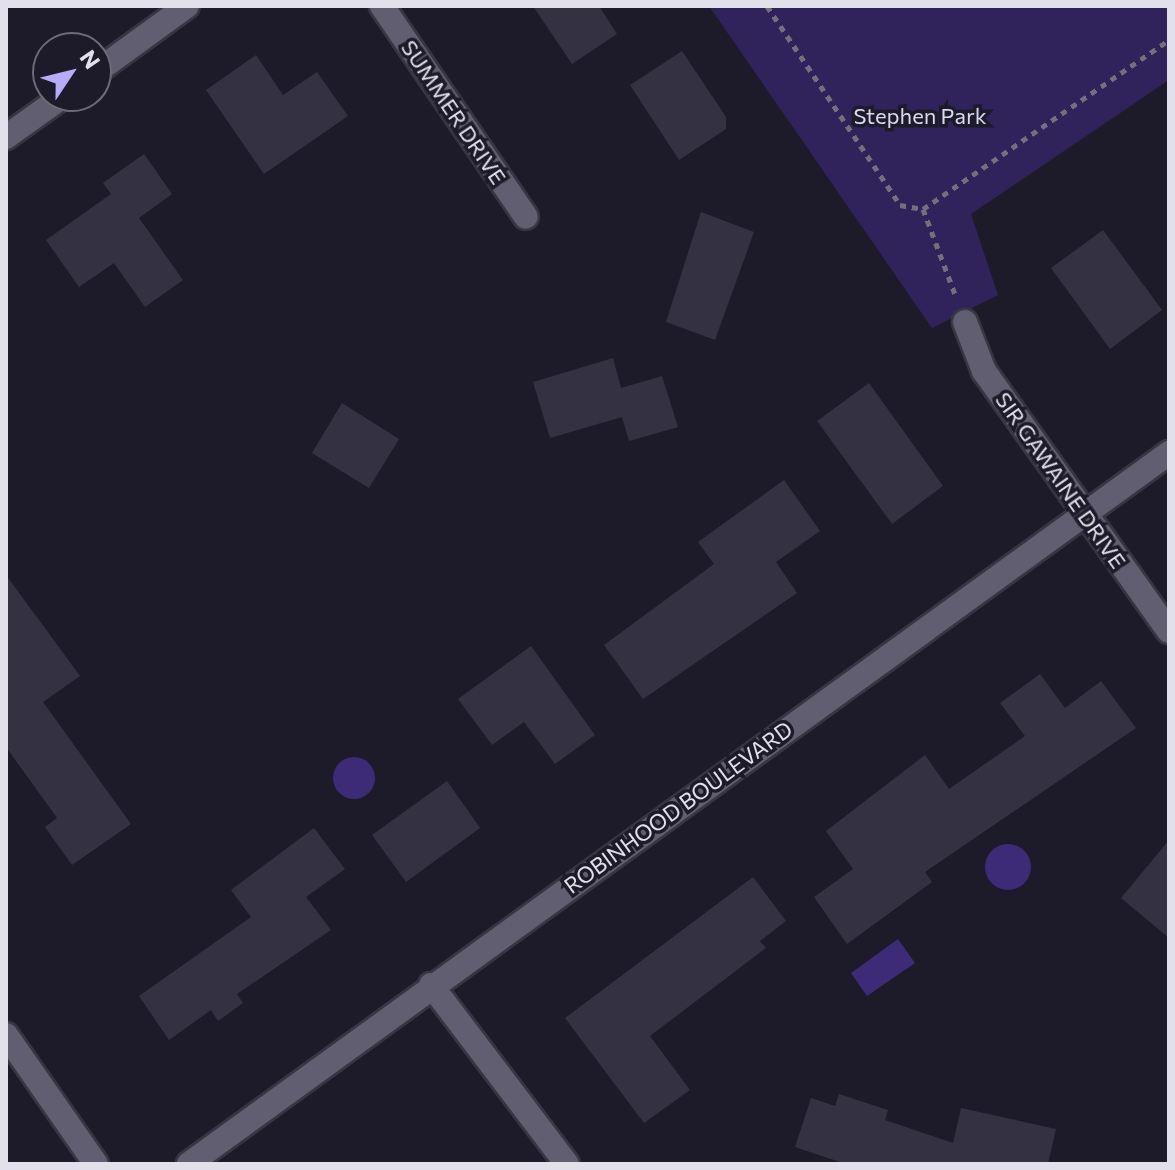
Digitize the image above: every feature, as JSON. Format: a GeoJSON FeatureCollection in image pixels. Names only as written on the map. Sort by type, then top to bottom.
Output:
{"type":"FeatureCollection","features":[{"type":"Feature","properties":{"kind":"street"},"geometry":{"type":"LineString","coordinates":[[112,60],[187,6]]}},
{"type":"Feature","properties":{"kind":"street","name":"SUMMER DRIVE"},"geometry":{"type":"LineString","coordinates":[[382,6],[526,217]]}},
{"type":"Feature","properties":{"kind":"street"},"geometry":{"type":"LineString","coordinates":[[6,137],[41,112]]}},
{"type":"Feature","properties":{"kind":"street","name":"SIR GAWAINE DRIVE"},"geometry":{"type":"LineString","coordinates":[[965,322],[984,371],[1083,515],[1169,631]]}},
{"type":"Feature","properties":{"kind":"street","name":"ROBINHOOD BOULEVARD"},"geometry":{"type":"LineString","coordinates":[[189,1164],[431,985],[1169,453]]}},
{"type":"Feature","properties":{"kind":"street"},"geometry":{"type":"LineString","coordinates":[[431,985],[567,1164]]}},
{"type":"Feature","properties":{"kind":"street"},"geometry":{"type":"LineString","coordinates":[[6,1035],[96,1164]]}},
{"type":"Feature","properties":{"kind":"path"},"geometry":{"type":"LineString","coordinates":[[767,6],[900,205],[923,209],[1169,40]]}},
{"type":"Feature","properties":{"kind":"path"},"geometry":{"type":"LineString","coordinates":[[923,209],[965,322]]}},
{"type":"Feature","properties":{"kind":"green space","name":"Stephen Park"},"geometry":{"type":"Polygon","coordinates":[[[709,6],[1169,6],[1169,80],[971,214],[998,295],[932,328],[709,6]]]}},
{"type":"Feature","properties":{"kind":"shaded area"},"geometry":{"type":"Polygon","coordinates":[[[354,757],[369,763],[375,778],[369,793],[354,799],[339,793],[333,778],[339,763],[354,757]]]}},
{"type":"Feature","properties":{"kind":"shaded area"},"geometry":{"type":"Polygon","coordinates":[[[1008,844],[1025,850],[1031,867],[1025,884],[1008,890],[991,884],[985,867],[991,850],[1008,844]]]}},
{"type":"Feature","properties":{"kind":"shaded area"},"geometry":{"type":"Polygon","coordinates":[[[898,939],[915,963],[867,996],[851,973],[898,939]]]}},
{"type":"Feature","properties":{"kind":"building"},"geometry":{"type":"Polygon","coordinates":[[[533,6],[599,6],[617,34],[572,64],[533,6]]]}},
{"type":"Feature","properties":{"kind":"building"},"geometry":{"type":"Polygon","coordinates":[[[682,51],[726,117],[726,129],[679,160],[630,85],[682,51]]]}},
{"type":"Feature","properties":{"kind":"building"},"geometry":{"type":"Polygon","coordinates":[[[256,55],[283,95],[317,72],[348,116],[264,174],[206,90],[256,55]]]}},
{"type":"Feature","properties":{"kind":"building"},"geometry":{"type":"Polygon","coordinates":[[[144,154],[172,194],[139,218],[183,280],[145,307],[114,263],[79,287],[46,240],[111,194],[103,183],[144,154]]]}},
{"type":"Feature","properties":{"kind":"building"},"geometry":{"type":"Polygon","coordinates":[[[701,212],[754,232],[715,340],[666,322],[701,212]]]}},
{"type":"Feature","properties":{"kind":"building"},"geometry":{"type":"Polygon","coordinates":[[[1103,230],[1162,310],[1110,349],[1051,268],[1103,230]]]}},
{"type":"Feature","properties":{"kind":"building"},"geometry":{"type":"Polygon","coordinates":[[[613,358],[621,388],[662,376],[678,427],[629,441],[622,417],[550,438],[533,382],[613,358]]]}},
{"type":"Feature","properties":{"kind":"building"},"geometry":{"type":"Polygon","coordinates":[[[869,383],[943,486],[892,524],[817,421],[869,383]]]}},
{"type":"Feature","properties":{"kind":"building"},"geometry":{"type":"Polygon","coordinates":[[[342,403],[399,439],[369,488],[312,453],[342,403]]]}},
{"type":"Feature","properties":{"kind":"building"},"geometry":{"type":"Polygon","coordinates":[[[784,480],[820,531],[776,562],[797,593],[643,699],[604,645],[714,564],[698,542],[784,480]]]}},
{"type":"Feature","properties":{"kind":"building"},"geometry":{"type":"Polygon","coordinates":[[[6,575],[80,676],[43,702],[131,824],[72,865],[45,827],[57,818],[6,747],[6,575]]]}},
{"type":"Feature","properties":{"kind":"building"},"geometry":{"type":"Polygon","coordinates":[[[531,646],[595,735],[555,764],[524,722],[492,745],[458,699],[531,646]]]}},
{"type":"Feature","properties":{"kind":"building"},"geometry":{"type":"Polygon","coordinates":[[[1040,674],[1065,708],[1101,681],[1136,728],[925,872],[932,882],[847,944],[814,897],[853,869],[826,831],[925,755],[949,789],[1025,736],[1000,703],[1040,674]]]}},
{"type":"Feature","properties":{"kind":"building"},"geometry":{"type":"Polygon","coordinates":[[[447,781],[480,828],[406,882],[372,835],[447,781]]]}},
{"type":"Feature","properties":{"kind":"building"},"geometry":{"type":"Polygon","coordinates":[[[314,828],[345,869],[306,897],[331,930],[237,994],[243,1003],[218,1021],[211,1010],[169,1040],[139,996],[251,917],[231,890],[314,828]]]}},
{"type":"Feature","properties":{"kind":"building"},"geometry":{"type":"Polygon","coordinates":[[[1169,840],[1169,938],[1121,898],[1169,840]]]}},
{"type":"Feature","properties":{"kind":"building"},"geometry":{"type":"Polygon","coordinates":[[[753,877],[786,921],[760,941],[766,948],[650,1036],[690,1090],[644,1123],[565,1018],[753,877]]]}},
{"type":"Feature","properties":{"kind":"building"},"geometry":{"type":"Polygon","coordinates":[[[839,1094],[888,1110],[885,1120],[953,1143],[961,1108],[1056,1129],[1048,1164],[846,1164],[795,1147],[811,1098],[835,1106],[839,1094]]]}}]}
